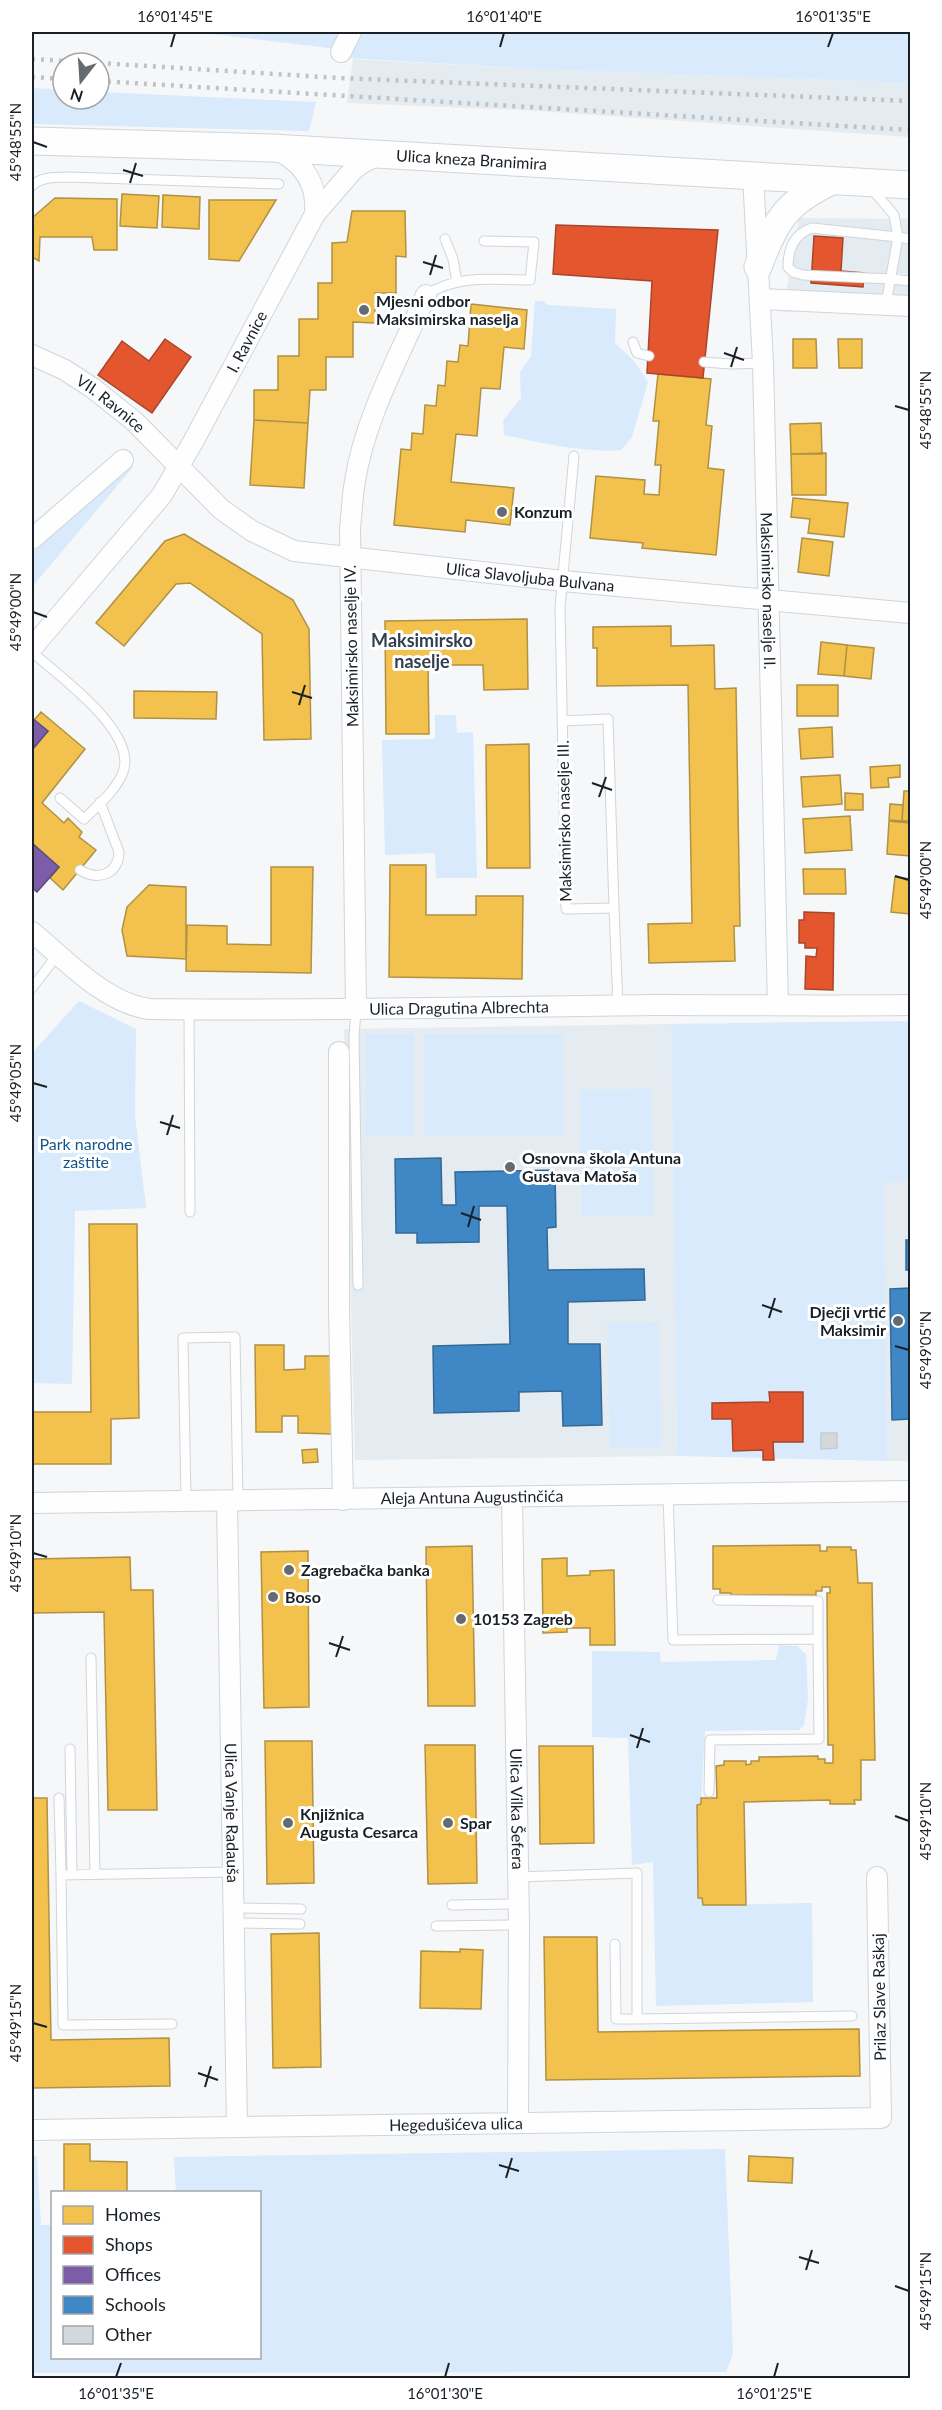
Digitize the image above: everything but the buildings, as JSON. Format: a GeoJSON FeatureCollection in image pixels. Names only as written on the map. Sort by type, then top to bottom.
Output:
{"type":"FeatureCollection","features":[{"type":"Feature","properties":{"kind":"main road","name":"Ulica kneza Branimira"},"geometry":{"type":"LineString","coordinates":[[32,141],[272,148],[910,185]]}},
{"type":"Feature","properties":{"kind":"main road"},"geometry":{"type":"LineString","coordinates":[[758,267],[775,225],[792,204],[833,180]]}},
{"type":"Feature","properties":{"kind":"street"},"geometry":{"type":"LineString","coordinates":[[341,52],[351,32]]}},
{"type":"Feature","properties":{"kind":"street"},"geometry":{"type":"LineString","coordinates":[[272,148],[305,170],[315,195],[315,214]]}},
{"type":"Feature","properties":{"kind":"street","name":"I. Ravnice"},"geometry":{"type":"LineString","coordinates":[[180,467],[315,214],[354,170],[362,163],[382,154]]}},
{"type":"Feature","properties":{"kind":"street","name":"Maksimirsko naselje II."},"geometry":{"type":"LineString","coordinates":[[753,175],[763,363],[778,1005]]}},
{"type":"Feature","properties":{"kind":"street","name":"Maksimirsko naselje IV."},"geometry":{"type":"LineString","coordinates":[[356,1010],[350,528],[355,480],[364,444],[376,409],[426,295]]}},
{"type":"Feature","properties":{"kind":"street"},"geometry":{"type":"LineString","coordinates":[[760,299],[910,306]]}},
{"type":"Feature","properties":{"kind":"street","name":"VII. Ravnice"},"geometry":{"type":"LineString","coordinates":[[32,355],[65,370],[94,389],[134,421],[180,467]]}},
{"type":"Feature","properties":{"kind":"street"},"geometry":{"type":"LineString","coordinates":[[32,539],[123,460]]}},
{"type":"Feature","properties":{"kind":"street"},"geometry":{"type":"LineString","coordinates":[[32,650],[162,495],[180,467]]}},
{"type":"Feature","properties":{"kind":"street","name":"Ulica Slavoljuba Bulvana"},"geometry":{"type":"LineString","coordinates":[[180,467],[221,509],[252,531],[294,551],[563,580],[910,613]]}},
{"type":"Feature","properties":{"kind":"street","name":"Ulica Dragutina Albrechta"},"geometry":{"type":"LineString","coordinates":[[32,932],[109,995],[129,1005],[149,1009],[356,1010],[910,1005]]}},
{"type":"Feature","properties":{"kind":"street"},"geometry":{"type":"LineString","coordinates":[[339,1052],[339,1309],[343,1500]]}},
{"type":"Feature","properties":{"kind":"street","name":"Aleja Antuna Augustinčića"},"geometry":{"type":"LineString","coordinates":[[32,1503],[910,1491]]}},
{"type":"Feature","properties":{"kind":"street","name":"Ulica Vilka Šefera"},"geometry":{"type":"LineString","coordinates":[[512,1497],[519,1925],[518,2122]]}},
{"type":"Feature","properties":{"kind":"street","name":"Ulica Vanje Radauša"},"geometry":{"type":"LineString","coordinates":[[232,1500],[233,1872],[237,2127]]}},
{"type":"Feature","properties":{"kind":"street","name":"Prilaz Slave Raškaj"},"geometry":{"type":"LineString","coordinates":[[877,1877],[881,2118]]}},
{"type":"Feature","properties":{"kind":"street","name":"Hegedušićeva ulica"},"geometry":{"type":"LineString","coordinates":[[32,2130],[881,2118]]}},
{"type":"Feature","properties":{"kind":"lane"},"geometry":{"type":"LineString","coordinates":[[32,186],[35,182],[47,178],[69,177],[279,184]]}},
{"type":"Feature","properties":{"kind":"lane"},"geometry":{"type":"LineString","coordinates":[[863,182],[876,191],[894,215],[898,237],[886,304]]}},
{"type":"Feature","properties":{"kind":"lane"},"geometry":{"type":"LineString","coordinates":[[910,239],[812,228],[801,232],[791,246],[788,260],[788,267],[793,272],[803,275],[910,281]]}},
{"type":"Feature","properties":{"kind":"lane"},"geometry":{"type":"LineString","coordinates":[[445,239],[453,259],[457,282]]}},
{"type":"Feature","properties":{"kind":"lane"},"geometry":{"type":"LineString","coordinates":[[426,295],[441,285],[467,279],[530,280],[534,242],[484,241]]}},
{"type":"Feature","properties":{"kind":"lane"},"geometry":{"type":"LineString","coordinates":[[633,342],[637,352],[648,356]]}},
{"type":"Feature","properties":{"kind":"lane"},"geometry":{"type":"LineString","coordinates":[[704,362],[763,363]]}},
{"type":"Feature","properties":{"kind":"lane","name":"Maksimirsko naselje III."},"geometry":{"type":"LineString","coordinates":[[574,456],[560,607],[566,909],[614,908]]}},
{"type":"Feature","properties":{"kind":"lane"},"geometry":{"type":"LineString","coordinates":[[32,650],[107,720],[118,734],[124,752],[125,764],[115,787],[84,819],[60,798]]}},
{"type":"Feature","properties":{"kind":"lane","name":"Maksimirsko naselje III."},"geometry":{"type":"LineString","coordinates":[[562,721],[608,719],[618,1006]]}},
{"type":"Feature","properties":{"kind":"lane"},"geometry":{"type":"LineString","coordinates":[[80,870],[89,875],[102,876],[116,867],[119,859],[119,852],[100,802]]}},
{"type":"Feature","properties":{"kind":"lane"},"geometry":{"type":"LineString","coordinates":[[32,988],[58,954]]}},
{"type":"Feature","properties":{"kind":"lane"},"geometry":{"type":"LineString","coordinates":[[189,1009],[190,1212]]}},
{"type":"Feature","properties":{"kind":"lane"},"geometry":{"type":"LineString","coordinates":[[356,1010],[354,1037],[358,1285]]}},
{"type":"Feature","properties":{"kind":"lane"},"geometry":{"type":"LineString","coordinates":[[186,1501],[183,1338],[235,1337],[232,1500]]}},
{"type":"Feature","properties":{"kind":"lane"},"geometry":{"type":"LineString","coordinates":[[668,1495],[673,1640],[818,1639]]}},
{"type":"Feature","properties":{"kind":"lane"},"geometry":{"type":"LineString","coordinates":[[709,1792],[710,1740],[819,1739],[818,1601],[718,1600]]}},
{"type":"Feature","properties":{"kind":"lane"},"geometry":{"type":"LineString","coordinates":[[91,1658],[95,1874]]}},
{"type":"Feature","properties":{"kind":"lane"},"geometry":{"type":"LineString","coordinates":[[70,1749],[72,1874]]}},
{"type":"Feature","properties":{"kind":"lane"},"geometry":{"type":"LineString","coordinates":[[59,1798],[63,2025],[172,2024]]}},
{"type":"Feature","properties":{"kind":"lane"},"geometry":{"type":"LineString","coordinates":[[61,1875],[233,1872]]}},
{"type":"Feature","properties":{"kind":"lane"},"geometry":{"type":"LineString","coordinates":[[518,1877],[637,1874],[637,2019]]}},
{"type":"Feature","properties":{"kind":"lane"},"geometry":{"type":"LineString","coordinates":[[452,1905],[518,1904]]}},
{"type":"Feature","properties":{"kind":"lane"},"geometry":{"type":"LineString","coordinates":[[234,1916],[302,1909]]}},
{"type":"Feature","properties":{"kind":"lane"},"geometry":{"type":"LineString","coordinates":[[234,1916],[300,1924]]}},
{"type":"Feature","properties":{"kind":"lane"},"geometry":{"type":"LineString","coordinates":[[436,1926],[519,1925]]}},
{"type":"Feature","properties":{"kind":"lane"},"geometry":{"type":"LineString","coordinates":[[615,1944],[616,2019],[852,2016]]}},
{"type":"Feature","properties":{"kind":"shaded area"},"geometry":{"type":"Polygon","coordinates":[[[353,59],[535,69],[910,83],[910,137],[524,110],[347,103],[353,59]]]}},
{"type":"Feature","properties":{"kind":"shaded area"},"geometry":{"type":"Polygon","coordinates":[[[799,218],[910,219],[910,314],[861,308],[783,312],[799,218]]]}},
{"type":"Feature","properties":{"kind":"shaded area","name":"Osnovna škola Antuna Gustava Matoša"},"geometry":{"type":"Polygon","coordinates":[[[671,1024],[677,1456],[355,1460],[344,1029],[671,1024]]]}},
{"type":"Feature","properties":{"kind":"shaded area","name":"Dječji vrtić Maksimir"},"geometry":{"type":"Polygon","coordinates":[[[884,1181],[910,1181],[910,1461],[887,1461],[884,1181]]]}},
{"type":"Feature","properties":{"kind":"green space"},"geometry":{"type":"Polygon","coordinates":[[[195,32],[344,32],[337,49],[195,32]]]}},
{"type":"Feature","properties":{"kind":"green space"},"geometry":{"type":"Polygon","coordinates":[[[357,32],[910,32],[910,83],[535,69],[348,58],[357,32]]]}},
{"type":"Feature","properties":{"kind":"green space"},"geometry":{"type":"Polygon","coordinates":[[[32,88],[51,89],[51,111],[111,111],[111,93],[316,102],[309,131],[32,124],[32,88]]]}},
{"type":"Feature","properties":{"kind":"green space"},"geometry":{"type":"Polygon","coordinates":[[[535,301],[542,301],[548,305],[616,309],[615,343],[635,362],[648,382],[632,437],[621,450],[577,449],[504,435],[503,421],[521,398],[520,372],[531,356],[535,301]]]}},
{"type":"Feature","properties":{"kind":"green space"},"geometry":{"type":"Polygon","coordinates":[[[129,463],[133,467],[32,587],[32,545],[129,463]]]}},
{"type":"Feature","properties":{"kind":"green space"},"geometry":{"type":"Polygon","coordinates":[[[435,715],[456,715],[457,733],[473,732],[477,878],[436,878],[435,853],[385,855],[382,740],[435,739],[435,715]]]}},
{"type":"Feature","properties":{"kind":"green space","name":"Park narodne zaštite"},"geometry":{"type":"Polygon","coordinates":[[[79,1001],[136,1029],[135,1115],[146,1208],[75,1211],[72,1384],[32,1383],[32,1053],[79,1001]]]}},
{"type":"Feature","properties":{"kind":"green space"},"geometry":{"type":"Polygon","coordinates":[[[910,1021],[910,1181],[884,1182],[887,1461],[677,1456],[671,1024],[910,1021]]]}},
{"type":"Feature","properties":{"kind":"green space"},"geometry":{"type":"Polygon","coordinates":[[[366,1034],[414,1034],[414,1136],[366,1136],[366,1034]]]}},
{"type":"Feature","properties":{"kind":"green space"},"geometry":{"type":"Polygon","coordinates":[[[424,1034],[563,1034],[564,1135],[424,1136],[424,1034]]]}},
{"type":"Feature","properties":{"kind":"green space"},"geometry":{"type":"Polygon","coordinates":[[[651,1089],[654,1215],[582,1216],[580,1090],[651,1089]]]}},
{"type":"Feature","properties":{"kind":"green space"},"geometry":{"type":"Polygon","coordinates":[[[659,1322],[661,1447],[610,1447],[607,1323],[659,1322]]]}},
{"type":"Feature","properties":{"kind":"green space"},"geometry":{"type":"Polygon","coordinates":[[[779,1645],[797,1646],[806,1654],[808,1699],[804,1725],[799,1730],[705,1731],[701,1804],[697,1805],[698,1897],[702,1898],[703,1905],[812,1903],[813,2002],[656,2006],[653,1862],[632,1865],[628,1738],[592,1737],[592,1651],[660,1652],[661,1662],[776,1660],[779,1645]]]}},
{"type":"Feature","properties":{"kind":"green space"},"geometry":{"type":"Polygon","coordinates":[[[725,2149],[733,2354],[726,2372],[32,2373],[32,2156],[37,2156],[41,2225],[51,2225],[51,2359],[261,2359],[261,2191],[176,2191],[174,2157],[725,2149]]]}},
{"type":"Feature","properties":{"kind":"railway"},"geometry":{"type":"LineString","coordinates":[[32,59],[51,60]]}},
{"type":"Feature","properties":{"kind":"railway"},"geometry":{"type":"LineString","coordinates":[[111,64],[339,78],[910,101]]}},
{"type":"Feature","properties":{"kind":"railway"},"geometry":{"type":"LineString","coordinates":[[32,77],[51,78]]}},
{"type":"Feature","properties":{"kind":"railway"},"geometry":{"type":"LineString","coordinates":[[111,82],[910,130]]}},
{"type":"Feature","properties":{"kind":"place","name":"Mjesni odbor Maksimirska naselja"},"geometry":{"type":"Point","coordinates":[364,310]}},
{"type":"Feature","properties":{"kind":"place","name":"Konzum"},"geometry":{"type":"Point","coordinates":[502,512]}},
{"type":"Feature","properties":{"kind":"place","name":"Osnovna škola Antuna Gustava Matoša"},"geometry":{"type":"Point","coordinates":[510,1167]}},
{"type":"Feature","properties":{"kind":"place","name":"Dječji vrtić Maksimir"},"geometry":{"type":"Point","coordinates":[898,1321]}},
{"type":"Feature","properties":{"kind":"place","name":"Zagrebačka banka"},"geometry":{"type":"Point","coordinates":[289,1570]}},
{"type":"Feature","properties":{"kind":"place","name":"Boso"},"geometry":{"type":"Point","coordinates":[273,1597]}},
{"type":"Feature","properties":{"kind":"place","name":"10153 Zagreb"},"geometry":{"type":"Point","coordinates":[461,1619]}},
{"type":"Feature","properties":{"kind":"place","name":"Knjižnica Augusta Cesarca"},"geometry":{"type":"Point","coordinates":[288,1823]}},
{"type":"Feature","properties":{"kind":"place","name":"Spar"},"geometry":{"type":"Point","coordinates":[448,1823]}},
{"type":"Feature","properties":{"kind":"district","name":"Maksimirsko naselje"},"geometry":{"type":"Point","coordinates":[422,651]}}]}
